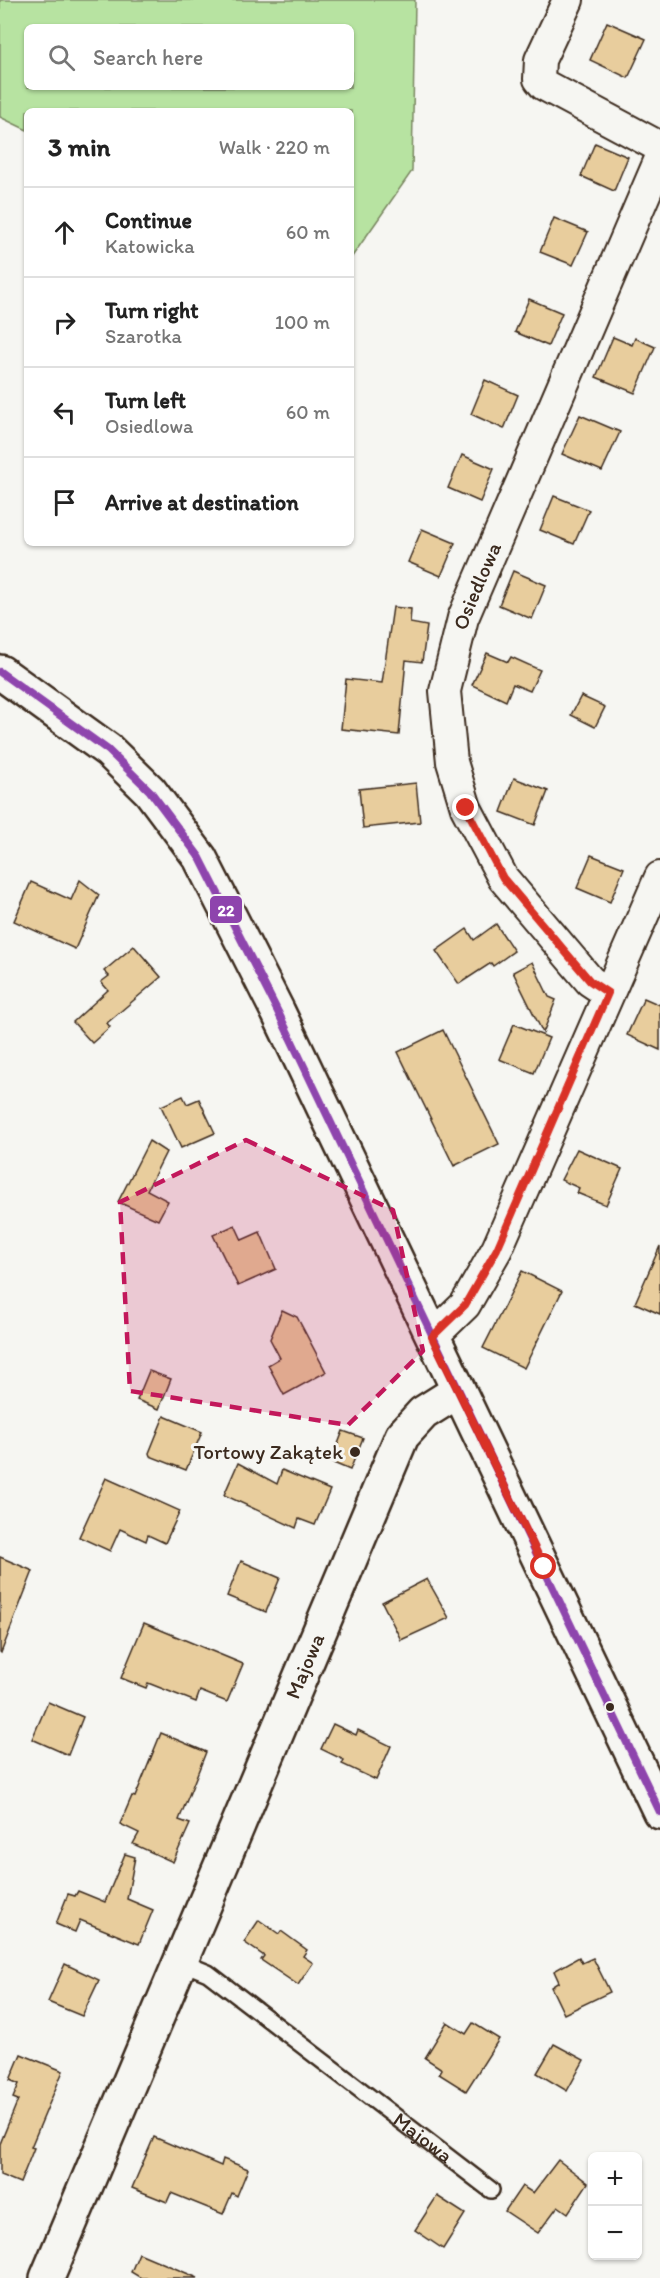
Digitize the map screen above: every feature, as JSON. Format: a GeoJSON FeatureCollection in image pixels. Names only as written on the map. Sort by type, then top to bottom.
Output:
{"type":"FeatureCollection","features":[{"type":"Feature","properties":{"kind":"main road"},"geometry":{"type":"LineString","coordinates":[[0,672],[85,731],[115,756],[165,808],[200,858],[278,1012],[660,1812]]}},
{"type":"Feature","properties":{"kind":"main road","name":"Majowa"},"geometry":{"type":"LineString","coordinates":[[47,2278],[402,1436],[423,1413],[458,1391]]}},
{"type":"Feature","properties":{"kind":"street"},"geometry":{"type":"LineString","coordinates":[[568,0],[540,60],[539,79],[544,85],[660,147]]}},
{"type":"Feature","properties":{"kind":"street","name":"Osiedlowa"},"geometry":{"type":"LineString","coordinates":[[608,993],[590,981],[503,878],[466,808],[452,762],[445,691],[463,618],[660,159]]}},
{"type":"Feature","properties":{"kind":"street"},"geometry":{"type":"LineString","coordinates":[[432,1337],[465,1305],[497,1249],[660,877]]}},
{"type":"Feature","properties":{"kind":"lane","name":"Majowa"},"geometry":{"type":"LineString","coordinates":[[180,1962],[208,1972],[491,2190]]}},
{"type":"Feature","properties":{"kind":"highlighted area"},"geometry":{"type":"Polygon","coordinates":[[[246,1140],[393,1210],[423,1351],[348,1425],[130,1391],[120,1202],[246,1140]]]}},
{"type":"Feature","properties":{"kind":"green space"},"geometry":{"type":"Polygon","coordinates":[[[0,0],[415,0],[412,171],[354,254],[354,108],[24,108],[24,129],[0,117],[0,0]]]}},
{"type":"Feature","properties":{"kind":"building"},"geometry":{"type":"Polygon","coordinates":[[[607,22],[646,39],[628,78],[590,60],[607,22]]]}},
{"type":"Feature","properties":{"kind":"building"},"geometry":{"type":"Polygon","coordinates":[[[595,143],[628,157],[614,191],[581,176],[595,143]]]}},
{"type":"Feature","properties":{"kind":"building"},"geometry":{"type":"Polygon","coordinates":[[[554,218],[588,232],[573,265],[540,252],[554,218]]]}},
{"type":"Feature","properties":{"kind":"building"},"geometry":{"type":"Polygon","coordinates":[[[529,299],[562,313],[548,346],[515,332],[529,299]]]}},
{"type":"Feature","properties":{"kind":"building"},"geometry":{"type":"Polygon","coordinates":[[[613,337],[632,345],[635,338],[655,347],[635,393],[596,377],[613,337]]]}},
{"type":"Feature","properties":{"kind":"building"},"geometry":{"type":"Polygon","coordinates":[[[485,380],[518,395],[504,429],[471,414],[485,380]]]}},
{"type":"Feature","properties":{"kind":"building"},"geometry":{"type":"Polygon","coordinates":[[[580,415],[620,432],[602,471],[562,454],[580,415]]]}},
{"type":"Feature","properties":{"kind":"building"},"geometry":{"type":"Polygon","coordinates":[[[462,455],[494,469],[480,502],[448,488],[462,455]]]}},
{"type":"Feature","properties":{"kind":"building"},"geometry":{"type":"Polygon","coordinates":[[[554,496],[589,510],[574,544],[540,530],[554,496]]]}},
{"type":"Feature","properties":{"kind":"building"},"geometry":{"type":"Polygon","coordinates":[[[422,529],[455,543],[441,576],[408,562],[422,529]]]}},
{"type":"Feature","properties":{"kind":"building"},"geometry":{"type":"Polygon","coordinates":[[[513,571],[546,585],[532,619],[499,605],[513,571]]]}},
{"type":"Feature","properties":{"kind":"building"},"geometry":{"type":"Polygon","coordinates":[[[393,607],[411,609],[410,623],[427,626],[422,662],[406,660],[399,735],[341,729],[346,679],[382,683],[393,607]]]}},
{"type":"Feature","properties":{"kind":"building"},"geometry":{"type":"Polygon","coordinates":[[[487,653],[508,662],[511,657],[540,670],[530,691],[513,684],[506,701],[472,685],[487,653]]]}},
{"type":"Feature","properties":{"kind":"building"},"geometry":{"type":"Polygon","coordinates":[[[581,696],[605,707],[595,727],[571,715],[581,696]]]}},
{"type":"Feature","properties":{"kind":"building"},"geometry":{"type":"Polygon","coordinates":[[[514,778],[548,791],[535,825],[501,812],[514,778]]]}},
{"type":"Feature","properties":{"kind":"building"},"geometry":{"type":"Polygon","coordinates":[[[416,783],[420,822],[363,828],[359,789],[416,783]]]}},
{"type":"Feature","properties":{"kind":"building"},"geometry":{"type":"Polygon","coordinates":[[[591,855],[624,868],[610,902],[577,888],[591,855]]]}},
{"type":"Feature","properties":{"kind":"building"},"geometry":{"type":"Polygon","coordinates":[[[80,880],[99,895],[75,949],[14,921],[31,882],[71,900],[80,880]]]}},
{"type":"Feature","properties":{"kind":"building"},"geometry":{"type":"Polygon","coordinates":[[[496,924],[514,951],[493,966],[491,963],[459,984],[436,951],[467,929],[474,940],[496,924]]]}},
{"type":"Feature","properties":{"kind":"building"},"geometry":{"type":"Polygon","coordinates":[[[134,946],[161,977],[107,1023],[110,1027],[92,1043],[73,1022],[108,990],[101,982],[109,976],[104,971],[134,946]]]}},
{"type":"Feature","properties":{"kind":"building"},"geometry":{"type":"Polygon","coordinates":[[[532,962],[549,997],[556,1000],[543,1033],[513,972],[532,962]]]}},
{"type":"Feature","properties":{"kind":"building"},"geometry":{"type":"Polygon","coordinates":[[[644,998],[660,1005],[660,1050],[627,1035],[644,998]]]}},
{"type":"Feature","properties":{"kind":"building"},"geometry":{"type":"Polygon","coordinates":[[[514,1024],[549,1038],[534,1073],[499,1059],[514,1024]]]}},
{"type":"Feature","properties":{"kind":"building"},"geometry":{"type":"Polygon","coordinates":[[[443,1030],[499,1144],[454,1166],[398,1052],[443,1030]]]}},
{"type":"Feature","properties":{"kind":"building"},"geometry":{"type":"Polygon","coordinates":[[[183,1096],[187,1104],[199,1099],[215,1133],[181,1148],[161,1106],[183,1096]]]}},
{"type":"Feature","properties":{"kind":"building"},"geometry":{"type":"Polygon","coordinates":[[[149,1141],[166,1152],[147,1190],[168,1201],[158,1220],[118,1202],[149,1141]]]}},
{"type":"Feature","properties":{"kind":"building"},"geometry":{"type":"Polygon","coordinates":[[[577,1149],[622,1169],[606,1205],[577,1193],[579,1188],[561,1180],[577,1149]]]}},
{"type":"Feature","properties":{"kind":"building"},"geometry":{"type":"Polygon","coordinates":[[[235,1225],[242,1240],[260,1232],[276,1269],[238,1286],[213,1235],[235,1225]]]}},
{"type":"Feature","properties":{"kind":"building"},"geometry":{"type":"Polygon","coordinates":[[[660,1246],[660,1314],[635,1303],[660,1246]]]}},
{"type":"Feature","properties":{"kind":"building"},"geometry":{"type":"Polygon","coordinates":[[[522,1271],[562,1291],[524,1368],[483,1348],[522,1271]]]}},
{"type":"Feature","properties":{"kind":"building"},"geometry":{"type":"Polygon","coordinates":[[[282,1310],[297,1317],[326,1372],[284,1395],[268,1365],[280,1358],[270,1339],[282,1310]]]}},
{"type":"Feature","properties":{"kind":"building"},"geometry":{"type":"Polygon","coordinates":[[[149,1371],[171,1379],[159,1409],[137,1400],[149,1371]]]}},
{"type":"Feature","properties":{"kind":"building"},"geometry":{"type":"Polygon","coordinates":[[[164,1416],[202,1432],[186,1470],[150,1456],[149,1453],[164,1416]]]}},
{"type":"Feature","properties":{"kind":"building"},"geometry":{"type":"Polygon","coordinates":[[[343,1431],[363,1438],[350,1470],[331,1462],[343,1431]]]}},
{"type":"Feature","properties":{"kind":"building"},"geometry":{"type":"Polygon","coordinates":[[[238,1463],[277,1484],[282,1470],[330,1490],[315,1525],[299,1519],[296,1528],[224,1495],[238,1463]]]}},
{"type":"Feature","properties":{"kind":"building"},"geometry":{"type":"Polygon","coordinates":[[[106,1478],[180,1511],[165,1543],[148,1535],[146,1541],[120,1529],[110,1551],[79,1537],[106,1478]]]}},
{"type":"Feature","properties":{"kind":"building"},"geometry":{"type":"Polygon","coordinates":[[[0,1557],[33,1571],[1,1653],[0,1652],[0,1557]]]}},
{"type":"Feature","properties":{"kind":"building"},"geometry":{"type":"Polygon","coordinates":[[[241,1561],[280,1578],[266,1612],[227,1596],[241,1561]]]}},
{"type":"Feature","properties":{"kind":"building"},"geometry":{"type":"Polygon","coordinates":[[[427,1579],[449,1618],[401,1640],[382,1602],[427,1579]]]}},
{"type":"Feature","properties":{"kind":"building"},"geometry":{"type":"Polygon","coordinates":[[[144,1623],[243,1664],[227,1702],[200,1691],[196,1702],[148,1683],[146,1688],[121,1678],[144,1623]]]}},
{"type":"Feature","properties":{"kind":"building"},"geometry":{"type":"Polygon","coordinates":[[[48,1702],[83,1717],[68,1755],[32,1739],[48,1702]]]}},
{"type":"Feature","properties":{"kind":"building"},"geometry":{"type":"Polygon","coordinates":[[[333,1724],[356,1735],[358,1730],[391,1746],[376,1780],[342,1764],[344,1760],[321,1749],[333,1724]]]}},
{"type":"Feature","properties":{"kind":"building"},"geometry":{"type":"Polygon","coordinates":[[[161,1733],[206,1752],[179,1820],[190,1824],[173,1862],[133,1844],[139,1833],[120,1824],[132,1796],[135,1797],[161,1733]]]}},
{"type":"Feature","properties":{"kind":"building"},"geometry":{"type":"Polygon","coordinates":[[[125,1854],[135,1857],[127,1899],[153,1910],[139,1944],[80,1920],[75,1932],[56,1924],[68,1894],[75,1896],[78,1891],[105,1902],[125,1854]]]}},
{"type":"Feature","properties":{"kind":"building"},"geometry":{"type":"Polygon","coordinates":[[[259,1920],[279,1934],[281,1931],[307,1950],[303,1956],[313,1963],[298,1985],[261,1960],[264,1956],[244,1942],[259,1920]]]}},
{"type":"Feature","properties":{"kind":"building"},"geometry":{"type":"Polygon","coordinates":[[[579,1957],[582,1963],[593,1958],[610,1992],[564,2014],[551,1987],[559,1982],[554,1971],[579,1957]]]}},
{"type":"Feature","properties":{"kind":"building"},"geometry":{"type":"Polygon","coordinates":[[[65,1964],[99,1980],[82,2016],[48,2002],[65,1964]]]}},
{"type":"Feature","properties":{"kind":"building"},"geometry":{"type":"Polygon","coordinates":[[[447,2022],[466,2034],[473,2023],[499,2039],[466,2091],[439,2074],[442,2069],[425,2058],[447,2022]]]}},
{"type":"Feature","properties":{"kind":"building"},"geometry":{"type":"Polygon","coordinates":[[[554,2044],[584,2060],[567,2091],[537,2073],[554,2044]]]}},
{"type":"Feature","properties":{"kind":"building"},"geometry":{"type":"Polygon","coordinates":[[[21,2054],[63,2071],[31,2147],[34,2148],[20,2183],[0,2175],[0,2144],[18,2100],[13,2098],[19,2084],[10,2080],[21,2054]]]}},
{"type":"Feature","properties":{"kind":"building"},"geometry":{"type":"Polygon","coordinates":[[[154,2137],[221,2166],[223,2159],[248,2169],[237,2196],[232,2193],[223,2214],[171,2193],[167,2202],[132,2188],[154,2137]]]}},
{"type":"Feature","properties":{"kind":"building"},"geometry":{"type":"Polygon","coordinates":[[[558,2160],[588,2183],[568,2213],[558,2206],[538,2233],[505,2211],[522,2186],[533,2193],[558,2160]]]}},
{"type":"Feature","properties":{"kind":"building"},"geometry":{"type":"Polygon","coordinates":[[[437,2196],[465,2214],[443,2249],[415,2230],[437,2196]]]}},
{"type":"Feature","properties":{"kind":"building"},"geometry":{"type":"Polygon","coordinates":[[[139,2253],[198,2278],[141,2278],[131,2272],[139,2253]]]}},
{"type":"Feature","properties":{"kind":"transit line","name":"22"},"geometry":{"type":"LineString","coordinates":[[0,672],[108,750],[150,791],[200,858],[278,1012],[660,1812]]}},
{"type":"Feature","properties":{"kind":"place","name":"Tortowy Zakątek"},"geometry":{"type":"Point","coordinates":[355,1452]}},
{"type":"Feature","properties":{"kind":"route"},"geometry":{"type":"LineString","coordinates":[[466,808],[503,878],[547,933],[590,981],[608,993],[497,1249],[465,1305],[432,1337],[544,1567]]}}]}
